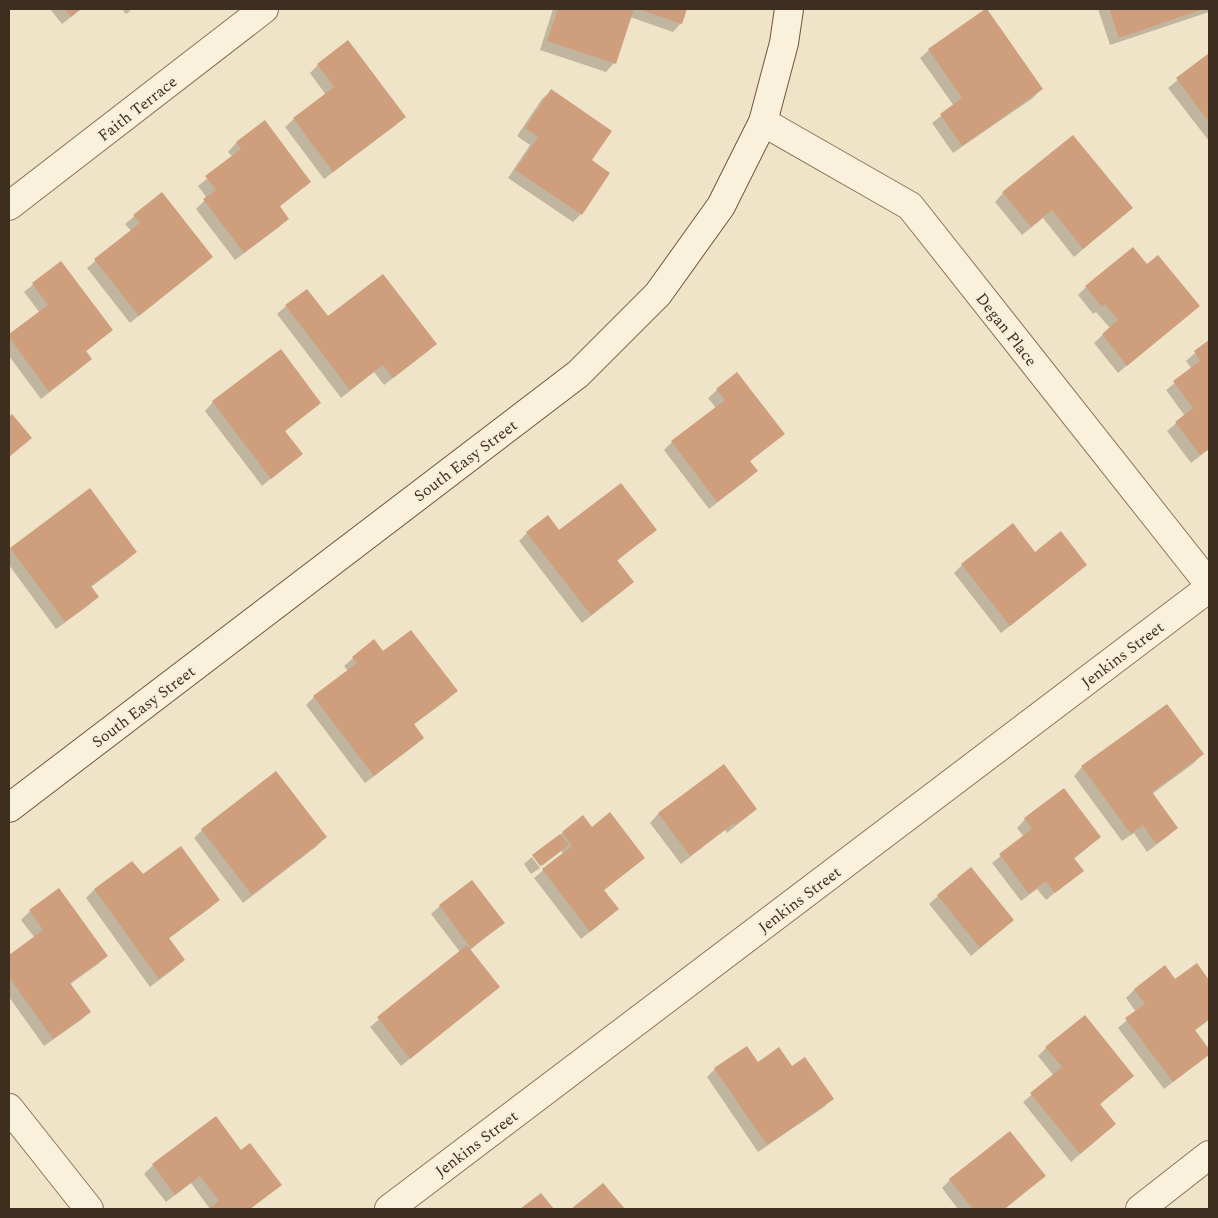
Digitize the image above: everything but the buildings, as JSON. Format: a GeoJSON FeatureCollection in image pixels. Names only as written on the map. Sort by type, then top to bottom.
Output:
{"type":"FeatureCollection","features":[{"type":"Feature","properties":{"kind":"street","name":"Faith Terrace"},"geometry":{"type":"LineString","coordinates":[[9,206],[264,9]]}},
{"type":"Feature","properties":{"kind":"street","name":"South Easy Street"},"geometry":{"type":"LineString","coordinates":[[9,808],[578,374],[658,294],[720,206],[764,122],[784,44],[789,9]]}},
{"type":"Feature","properties":{"kind":"street","name":"Degan Place"},"geometry":{"type":"LineString","coordinates":[[764,122],[910,206],[1209,584]]}},
{"type":"Feature","properties":{"kind":"street","name":"Jenkins Street"},"geometry":{"type":"LineString","coordinates":[[389,1209],[1209,588]]}},
{"type":"Feature","properties":{"kind":"street"},"geometry":{"type":"LineString","coordinates":[[9,1108],[89,1209]]}},
{"type":"Feature","properties":{"kind":"street"},"geometry":{"type":"LineString","coordinates":[[1140,1209],[1209,1155]]}}]}
